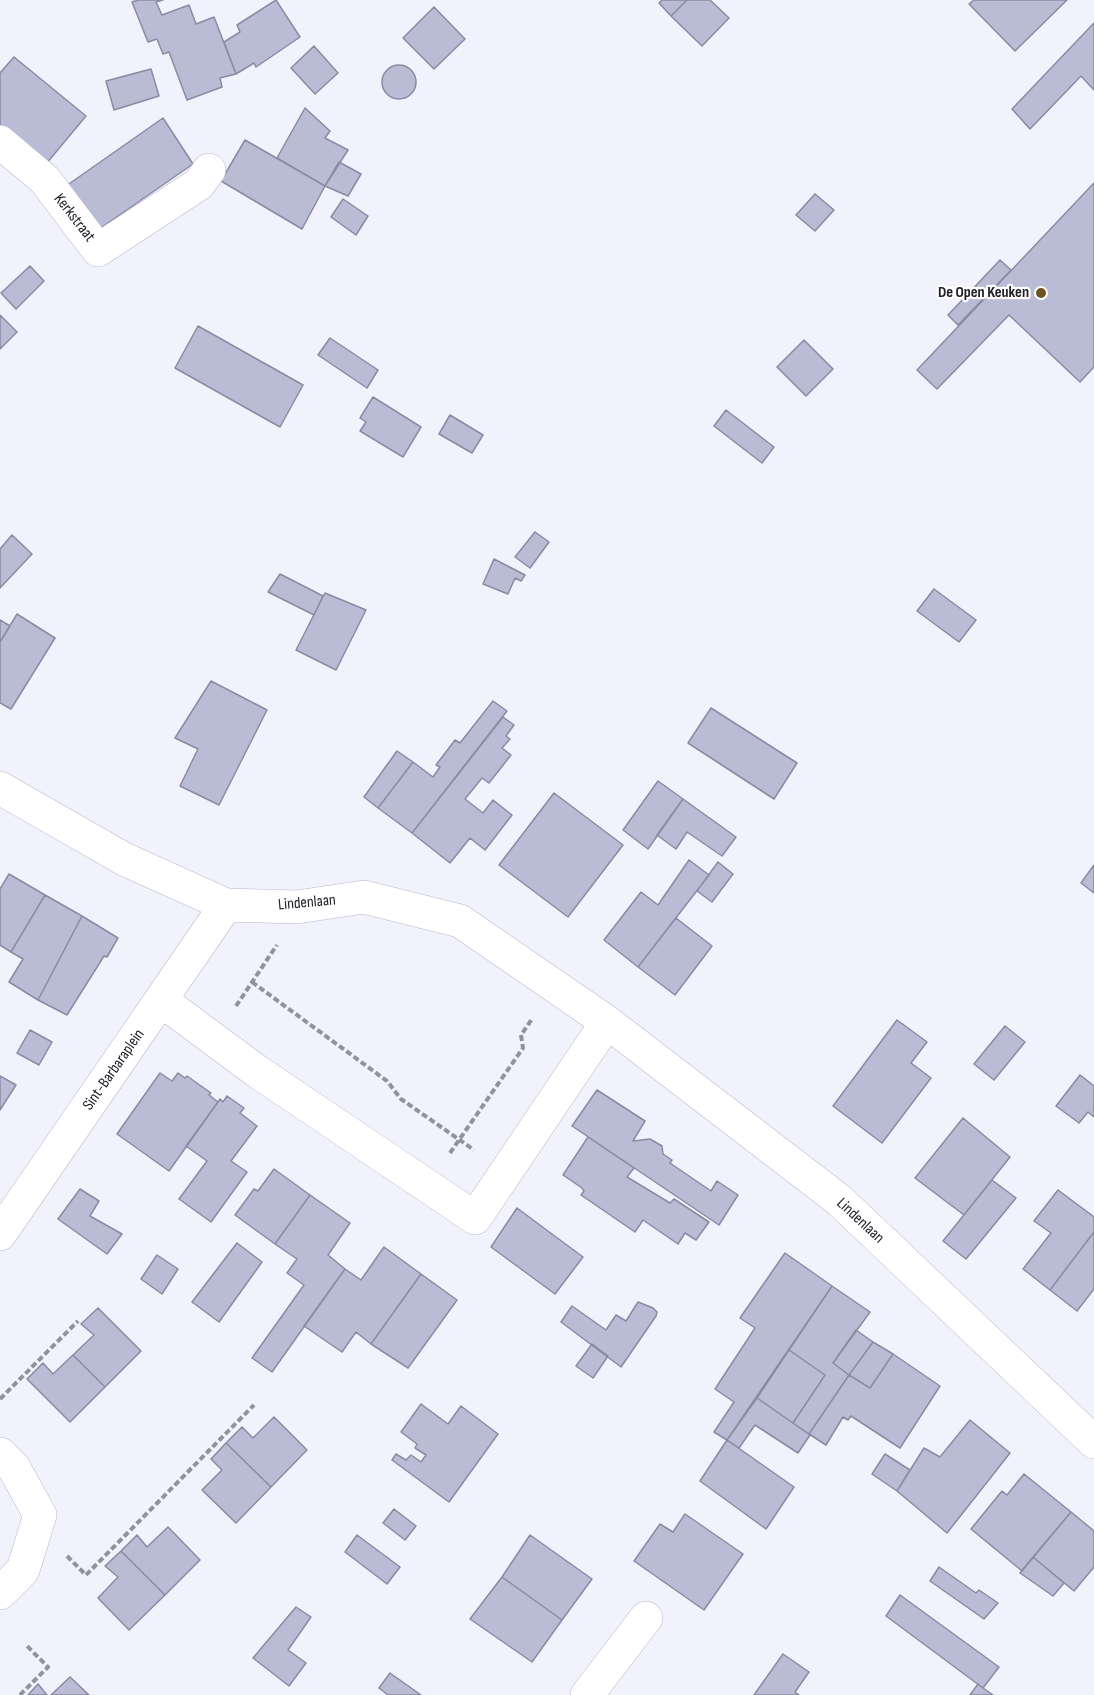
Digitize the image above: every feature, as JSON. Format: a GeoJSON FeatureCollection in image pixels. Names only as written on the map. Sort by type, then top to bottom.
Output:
{"type":"FeatureCollection","features":[{"type":"Feature","properties":{"kind":"street","name":"Kerkstraat"},"geometry":{"type":"LineString","coordinates":[[0,142],[45,180],[98,250],[199,184],[209,170]]}},
{"type":"Feature","properties":{"kind":"street","name":"Lindenlaan"},"geometry":{"type":"LineString","coordinates":[[0,788],[124,859],[226,905],[297,908],[364,897],[460,921],[607,1022],[839,1200],[1094,1442]]}},
{"type":"Feature","properties":{"kind":"street","name":"Sint-Barbaraplein"},"geometry":{"type":"LineString","coordinates":[[0,1234],[226,905]]}},
{"type":"Feature","properties":{"kind":"street"},"geometry":{"type":"LineString","coordinates":[[162,1001],[258,1072],[476,1218],[607,1022]]}},
{"type":"Feature","properties":{"kind":"street"},"geometry":{"type":"LineString","coordinates":[[0,1454],[14,1468],[40,1515],[23,1570],[0,1593]]}},
{"type":"Feature","properties":{"kind":"street"},"geometry":{"type":"LineString","coordinates":[[587,1695],[646,1618]]}},
{"type":"Feature","properties":{"kind":"path"},"geometry":{"type":"LineString","coordinates":[[213,1039],[280,940],[270,939]]}},
{"type":"Feature","properties":{"kind":"path"},"geometry":{"type":"LineString","coordinates":[[252,982],[387,1081],[400,1099],[506,1174]]}},
{"type":"Feature","properties":{"kind":"path"},"geometry":{"type":"LineString","coordinates":[[429,1185],[523,1048],[521,1035],[534,1016],[586,1053]]}},
{"type":"Feature","properties":{"kind":"path"},"geometry":{"type":"LineString","coordinates":[[0,1399],[78,1321]]}},
{"type":"Feature","properties":{"kind":"path"},"geometry":{"type":"LineString","coordinates":[[37,1527],[86,1575],[254,1406]]}},
{"type":"Feature","properties":{"kind":"path"},"geometry":{"type":"LineString","coordinates":[[20,1695],[48,1667],[26,1645]]}},
{"type":"Feature","properties":{"kind":"building"},"geometry":{"type":"Polygon","coordinates":[[[163,0],[156,2],[162,15],[189,5],[196,24],[214,17],[236,74],[220,78],[222,87],[187,100],[169,52],[163,54],[157,39],[148,42],[132,2],[163,0]]]}},
{"type":"Feature","properties":{"kind":"building"},"geometry":{"type":"Polygon","coordinates":[[[276,0],[300,37],[256,67],[254,63],[236,74],[224,42],[240,32],[237,25],[276,0]]]}},
{"type":"Feature","properties":{"kind":"building"},"geometry":{"type":"Polygon","coordinates":[[[662,0],[687,0],[671,16],[659,3],[662,0]]]}},
{"type":"Feature","properties":{"kind":"building"},"geometry":{"type":"Polygon","coordinates":[[[687,0],[710,0],[729,18],[702,46],[671,16],[687,0]]]}},
{"type":"Feature","properties":{"kind":"building"},"geometry":{"type":"Polygon","coordinates":[[[974,0],[1067,0],[1015,51],[969,4],[974,0]]]}},
{"type":"Feature","properties":{"kind":"building"},"geometry":{"type":"Polygon","coordinates":[[[434,7],[465,39],[434,69],[403,38],[434,7]]]}},
{"type":"Feature","properties":{"kind":"building"},"geometry":{"type":"Polygon","coordinates":[[[1094,23],[1094,90],[1081,76],[1030,129],[1012,109],[1094,23]]]}},
{"type":"Feature","properties":{"kind":"building"},"geometry":{"type":"Polygon","coordinates":[[[314,46],[338,73],[315,94],[291,68],[314,46]]]}},
{"type":"Feature","properties":{"kind":"building"},"geometry":{"type":"Polygon","coordinates":[[[14,57],[86,116],[46,164],[0,128],[0,73],[14,57]]]}},
{"type":"Feature","properties":{"kind":"building"},"geometry":{"type":"Polygon","coordinates":[[[399,65],[411,70],[416,82],[411,94],[399,99],[387,94],[382,82],[387,70],[399,65]]]}},
{"type":"Feature","properties":{"kind":"building"},"geometry":{"type":"Polygon","coordinates":[[[151,69],[159,96],[114,110],[106,81],[151,69]]]}},
{"type":"Feature","properties":{"kind":"building"},"geometry":{"type":"Polygon","coordinates":[[[305,108],[330,131],[325,138],[348,150],[325,186],[277,158],[305,108]]]}},
{"type":"Feature","properties":{"kind":"building"},"geometry":{"type":"Polygon","coordinates":[[[163,118],[193,164],[98,230],[66,186],[163,118]]]}},
{"type":"Feature","properties":{"kind":"building"},"geometry":{"type":"Polygon","coordinates":[[[245,140],[325,186],[302,229],[221,181],[245,140]]]}},
{"type":"Feature","properties":{"kind":"building"},"geometry":{"type":"Polygon","coordinates":[[[339,162],[361,174],[348,196],[325,186],[339,162]]]}},
{"type":"Feature","properties":{"kind":"building","name":"De Open Keuken"},"geometry":{"type":"Polygon","coordinates":[[[1094,183],[1094,367],[1080,382],[1009,315],[937,389],[917,370],[1094,183]]]}},
{"type":"Feature","properties":{"kind":"building"},"geometry":{"type":"Polygon","coordinates":[[[815,194],[834,210],[815,231],[796,215],[815,194]]]}},
{"type":"Feature","properties":{"kind":"building"},"geometry":{"type":"Polygon","coordinates":[[[343,199],[368,216],[356,235],[331,217],[343,199]]]}},
{"type":"Feature","properties":{"kind":"building"},"geometry":{"type":"Polygon","coordinates":[[[1000,260],[1011,270],[958,325],[948,315],[1000,260]]]}},
{"type":"Feature","properties":{"kind":"building"},"geometry":{"type":"Polygon","coordinates":[[[30,266],[44,281],[16,309],[1,293],[30,266]]]}},
{"type":"Feature","properties":{"kind":"building"},"geometry":{"type":"Polygon","coordinates":[[[0,315],[17,332],[0,349],[0,315]]]}},
{"type":"Feature","properties":{"kind":"building"},"geometry":{"type":"Polygon","coordinates":[[[198,326],[303,385],[280,427],[175,368],[198,326]]]}},
{"type":"Feature","properties":{"kind":"building"},"geometry":{"type":"Polygon","coordinates":[[[330,338],[378,370],[367,388],[318,355],[330,338]]]}},
{"type":"Feature","properties":{"kind":"building"},"geometry":{"type":"Polygon","coordinates":[[[804,340],[833,369],[806,396],[777,367],[804,340]]]}},
{"type":"Feature","properties":{"kind":"building"},"geometry":{"type":"Polygon","coordinates":[[[373,397],[421,427],[403,457],[360,431],[366,422],[360,418],[373,397]]]}},
{"type":"Feature","properties":{"kind":"building"},"geometry":{"type":"Polygon","coordinates":[[[726,410],[774,447],[762,463],[714,426],[726,410]]]}},
{"type":"Feature","properties":{"kind":"building"},"geometry":{"type":"Polygon","coordinates":[[[450,415],[483,435],[472,453],[439,434],[450,415]]]}},
{"type":"Feature","properties":{"kind":"building"},"geometry":{"type":"Polygon","coordinates":[[[535,532],[549,542],[530,568],[515,557],[535,532]]]}},
{"type":"Feature","properties":{"kind":"building"},"geometry":{"type":"Polygon","coordinates":[[[12,535],[32,554],[0,588],[0,549],[12,535]]]}},
{"type":"Feature","properties":{"kind":"building"},"geometry":{"type":"Polygon","coordinates":[[[494,559],[525,575],[521,581],[515,578],[508,594],[483,584],[494,559]]]}},
{"type":"Feature","properties":{"kind":"building"},"geometry":{"type":"Polygon","coordinates":[[[280,574],[323,596],[314,615],[268,592],[280,574]]]}},
{"type":"Feature","properties":{"kind":"building"},"geometry":{"type":"Polygon","coordinates":[[[934,589],[976,620],[959,642],[917,611],[934,589]]]}},
{"type":"Feature","properties":{"kind":"building"},"geometry":{"type":"Polygon","coordinates":[[[325,593],[366,610],[336,670],[296,650],[325,593]]]}},
{"type":"Feature","properties":{"kind":"building"},"geometry":{"type":"Polygon","coordinates":[[[17,614],[55,638],[11,709],[0,703],[0,642],[17,614]]]}},
{"type":"Feature","properties":{"kind":"building"},"geometry":{"type":"Polygon","coordinates":[[[0,620],[10,626],[0,642],[0,620]]]}},
{"type":"Feature","properties":{"kind":"building"},"geometry":{"type":"Polygon","coordinates":[[[211,681],[267,710],[219,805],[180,786],[198,749],[175,738],[211,681]]]}},
{"type":"Feature","properties":{"kind":"building"},"geometry":{"type":"Polygon","coordinates":[[[493,701],[507,711],[412,833],[378,808],[413,762],[433,777],[440,767],[436,765],[455,740],[460,743],[493,701]]]}},
{"type":"Feature","properties":{"kind":"building"},"geometry":{"type":"Polygon","coordinates":[[[711,708],[797,763],[774,799],[688,743],[711,708]]]}},
{"type":"Feature","properties":{"kind":"building"},"geometry":{"type":"Polygon","coordinates":[[[503,717],[514,725],[506,736],[510,739],[502,748],[511,755],[489,783],[482,778],[465,799],[483,813],[493,800],[512,815],[485,850],[470,838],[450,863],[412,833],[503,717]]]}},
{"type":"Feature","properties":{"kind":"building"},"geometry":{"type":"Polygon","coordinates":[[[397,751],[413,762],[378,808],[364,797],[397,751]]]}},
{"type":"Feature","properties":{"kind":"building"},"geometry":{"type":"Polygon","coordinates":[[[658,781],[683,799],[648,849],[623,830],[658,781]]]}},
{"type":"Feature","properties":{"kind":"building"},"geometry":{"type":"Polygon","coordinates":[[[554,793],[623,845],[568,917],[499,865],[554,793]]]}},
{"type":"Feature","properties":{"kind":"building"},"geometry":{"type":"Polygon","coordinates":[[[683,799],[736,837],[722,856],[687,832],[676,849],[657,835],[683,799]]]}},
{"type":"Feature","properties":{"kind":"building"},"geometry":{"type":"Polygon","coordinates":[[[689,860],[709,875],[638,967],[604,940],[641,892],[658,905],[689,860]]]}},
{"type":"Feature","properties":{"kind":"building"},"geometry":{"type":"Polygon","coordinates":[[[718,862],[733,874],[712,902],[697,891],[718,862]]]}},
{"type":"Feature","properties":{"kind":"building"},"geometry":{"type":"Polygon","coordinates":[[[1094,865],[1094,893],[1081,883],[1094,865]]]}},
{"type":"Feature","properties":{"kind":"building"},"geometry":{"type":"Polygon","coordinates":[[[9,874],[45,895],[11,952],[0,945],[0,889],[9,874]]]}},
{"type":"Feature","properties":{"kind":"building"},"geometry":{"type":"Polygon","coordinates":[[[45,895],[82,916],[38,1000],[9,982],[23,959],[11,952],[45,895]]]}},
{"type":"Feature","properties":{"kind":"building"},"geometry":{"type":"Polygon","coordinates":[[[82,916],[118,938],[67,1015],[38,1000],[82,916]]]}},
{"type":"Feature","properties":{"kind":"building"},"geometry":{"type":"Polygon","coordinates":[[[676,918],[712,946],[675,995],[638,967],[676,918]]]}},
{"type":"Feature","properties":{"kind":"building"},"geometry":{"type":"Polygon","coordinates":[[[897,1020],[927,1042],[911,1063],[931,1078],[882,1143],[833,1106],[897,1020]]]}},
{"type":"Feature","properties":{"kind":"building"},"geometry":{"type":"Polygon","coordinates":[[[1005,1026],[1025,1042],[994,1080],[974,1064],[1005,1026]]]}},
{"type":"Feature","properties":{"kind":"building"},"geometry":{"type":"Polygon","coordinates":[[[30,1030],[52,1042],[39,1065],[17,1053],[30,1030]]]}},
{"type":"Feature","properties":{"kind":"building"},"geometry":{"type":"Polygon","coordinates":[[[160,1073],[172,1081],[178,1073],[185,1078],[187,1076],[211,1093],[209,1095],[218,1102],[169,1171],[117,1134],[160,1073]]]}},
{"type":"Feature","properties":{"kind":"building"},"geometry":{"type":"Polygon","coordinates":[[[1080,1075],[1094,1086],[1094,1117],[1088,1112],[1079,1123],[1056,1106],[1080,1075]]]}},
{"type":"Feature","properties":{"kind":"building"},"geometry":{"type":"Polygon","coordinates":[[[0,1076],[16,1085],[0,1110],[0,1076]]]}},
{"type":"Feature","properties":{"kind":"building"},"geometry":{"type":"Polygon","coordinates":[[[597,1090],[645,1121],[633,1141],[650,1139],[662,1146],[663,1154],[672,1160],[670,1163],[711,1191],[717,1181],[738,1195],[719,1225],[572,1126],[597,1090]]]}},
{"type":"Feature","properties":{"kind":"building"},"geometry":{"type":"Polygon","coordinates":[[[227,1096],[244,1108],[240,1113],[257,1126],[231,1161],[247,1172],[211,1222],[179,1199],[207,1161],[186,1146],[220,1099],[223,1102],[227,1096]]]}},
{"type":"Feature","properties":{"kind":"building"},"geometry":{"type":"Polygon","coordinates":[[[963,1118],[1010,1157],[964,1215],[915,1178],[963,1118]]]}},
{"type":"Feature","properties":{"kind":"building"},"geometry":{"type":"Polygon","coordinates":[[[588,1137],[634,1168],[627,1177],[670,1203],[674,1199],[709,1222],[696,1240],[685,1233],[678,1244],[643,1220],[635,1232],[581,1195],[584,1191],[582,1188],[563,1175],[588,1137]]]}},
{"type":"Feature","properties":{"kind":"building"},"geometry":{"type":"Polygon","coordinates":[[[274,1169],[310,1195],[275,1244],[235,1215],[254,1189],[258,1191],[274,1169]]]}},
{"type":"Feature","properties":{"kind":"building"},"geometry":{"type":"Polygon","coordinates":[[[992,1180],[1016,1198],[966,1259],[943,1241],[992,1180]]]}},
{"type":"Feature","properties":{"kind":"building"},"geometry":{"type":"Polygon","coordinates":[[[80,1189],[99,1201],[90,1216],[122,1234],[107,1254],[58,1219],[80,1189]]]}},
{"type":"Feature","properties":{"kind":"building"},"geometry":{"type":"Polygon","coordinates":[[[1058,1190],[1094,1217],[1094,1232],[1050,1290],[1023,1269],[1051,1233],[1034,1221],[1058,1190]]]}},
{"type":"Feature","properties":{"kind":"building"},"geometry":{"type":"Polygon","coordinates":[[[310,1195],[350,1223],[328,1255],[345,1269],[272,1372],[252,1358],[304,1285],[287,1273],[297,1259],[275,1244],[310,1195]]]}},
{"type":"Feature","properties":{"kind":"building"},"geometry":{"type":"Polygon","coordinates":[[[517,1208],[583,1257],[555,1294],[491,1247],[517,1208]]]}},
{"type":"Feature","properties":{"kind":"building"},"geometry":{"type":"Polygon","coordinates":[[[1094,1232],[1094,1289],[1077,1311],[1050,1290],[1094,1232]]]}},
{"type":"Feature","properties":{"kind":"building"},"geometry":{"type":"Polygon","coordinates":[[[237,1243],[262,1262],[219,1322],[192,1302],[237,1243]]]}},
{"type":"Feature","properties":{"kind":"building"},"geometry":{"type":"Polygon","coordinates":[[[384,1247],[421,1274],[371,1344],[356,1332],[342,1352],[304,1326],[345,1269],[361,1280],[384,1247]]]}},
{"type":"Feature","properties":{"kind":"building"},"geometry":{"type":"Polygon","coordinates":[[[785,1253],[832,1286],[727,1440],[714,1432],[734,1402],[715,1389],[755,1328],[740,1318],[785,1253]]]}},
{"type":"Feature","properties":{"kind":"building"},"geometry":{"type":"Polygon","coordinates":[[[157,1255],[178,1269],[162,1294],[141,1279],[157,1255]]]}},
{"type":"Feature","properties":{"kind":"building"},"geometry":{"type":"Polygon","coordinates":[[[421,1274],[457,1300],[408,1368],[371,1344],[421,1274]]]}},
{"type":"Feature","properties":{"kind":"building"},"geometry":{"type":"Polygon","coordinates":[[[832,1286],[870,1312],[833,1363],[849,1375],[809,1434],[793,1423],[825,1375],[789,1350],[832,1286]]]}},
{"type":"Feature","properties":{"kind":"building"},"geometry":{"type":"Polygon","coordinates":[[[638,1302],[653,1308],[657,1312],[656,1316],[621,1367],[561,1322],[572,1306],[606,1330],[616,1315],[626,1321],[638,1302]]]}},
{"type":"Feature","properties":{"kind":"building"},"geometry":{"type":"Polygon","coordinates":[[[98,1308],[141,1351],[105,1387],[73,1355],[94,1335],[81,1324],[98,1308]]]}},
{"type":"Feature","properties":{"kind":"building"},"geometry":{"type":"Polygon","coordinates":[[[856,1330],[873,1342],[849,1375],[833,1363],[856,1330]]]}},
{"type":"Feature","properties":{"kind":"building"},"geometry":{"type":"Polygon","coordinates":[[[873,1342],[893,1354],[870,1388],[849,1375],[873,1342]]]}},
{"type":"Feature","properties":{"kind":"building"},"geometry":{"type":"Polygon","coordinates":[[[592,1344],[608,1356],[593,1378],[576,1366],[592,1344]]]}},
{"type":"Feature","properties":{"kind":"building"},"geometry":{"type":"Polygon","coordinates":[[[789,1350],[825,1375],[793,1423],[757,1398],[789,1350]]]}},
{"type":"Feature","properties":{"kind":"building"},"geometry":{"type":"Polygon","coordinates":[[[893,1354],[940,1386],[900,1448],[851,1416],[848,1420],[843,1417],[826,1445],[809,1434],[849,1375],[870,1388],[893,1354]]]}},
{"type":"Feature","properties":{"kind":"building"},"geometry":{"type":"Polygon","coordinates":[[[73,1355],[105,1387],[70,1422],[27,1379],[43,1363],[53,1374],[73,1355]]]}},
{"type":"Feature","properties":{"kind":"building"},"geometry":{"type":"Polygon","coordinates":[[[757,1398],[810,1435],[798,1453],[755,1425],[739,1448],[727,1440],[757,1398]]]}},
{"type":"Feature","properties":{"kind":"building"},"geometry":{"type":"Polygon","coordinates":[[[421,1404],[448,1424],[461,1406],[498,1434],[449,1502],[392,1460],[396,1454],[406,1460],[411,1455],[421,1462],[426,1455],[415,1448],[417,1444],[401,1432],[421,1404]]]}},
{"type":"Feature","properties":{"kind":"building"},"geometry":{"type":"Polygon","coordinates":[[[274,1417],[307,1450],[271,1487],[226,1443],[242,1427],[253,1438],[274,1417]]]}},
{"type":"Feature","properties":{"kind":"building"},"geometry":{"type":"Polygon","coordinates":[[[970,1420],[1010,1453],[947,1533],[897,1491],[924,1448],[940,1457],[970,1420]]]}},
{"type":"Feature","properties":{"kind":"building"},"geometry":{"type":"Polygon","coordinates":[[[727,1440],[794,1487],[766,1529],[700,1481],[727,1440]]]}},
{"type":"Feature","properties":{"kind":"building"},"geometry":{"type":"Polygon","coordinates":[[[226,1443],[271,1487],[236,1523],[202,1490],[222,1470],[211,1459],[226,1443]]]}},
{"type":"Feature","properties":{"kind":"building"},"geometry":{"type":"Polygon","coordinates":[[[885,1454],[910,1470],[897,1491],[872,1474],[885,1454]]]}},
{"type":"Feature","properties":{"kind":"building"},"geometry":{"type":"Polygon","coordinates":[[[1024,1474],[1071,1512],[1022,1571],[971,1529],[1002,1491],[1007,1495],[1024,1474]]]}},
{"type":"Feature","properties":{"kind":"building"},"geometry":{"type":"Polygon","coordinates":[[[394,1509],[416,1526],[405,1540],[383,1523],[394,1509]]]}},
{"type":"Feature","properties":{"kind":"building"},"geometry":{"type":"Polygon","coordinates":[[[1071,1512],[1094,1531],[1094,1567],[1074,1591],[1033,1557],[1071,1512]]]}},
{"type":"Feature","properties":{"kind":"building"},"geometry":{"type":"Polygon","coordinates":[[[685,1514],[743,1554],[704,1610],[634,1561],[660,1524],[673,1532],[685,1514]]]}},
{"type":"Feature","properties":{"kind":"building"},"geometry":{"type":"Polygon","coordinates":[[[168,1527],[200,1560],[165,1595],[121,1551],[137,1535],[147,1547],[168,1527]]]}},
{"type":"Feature","properties":{"kind":"building"},"geometry":{"type":"Polygon","coordinates":[[[357,1535],[400,1567],[387,1584],[345,1552],[357,1535]]]}},
{"type":"Feature","properties":{"kind":"building"},"geometry":{"type":"Polygon","coordinates":[[[530,1535],[592,1579],[562,1620],[502,1577],[530,1535]]]}},
{"type":"Feature","properties":{"kind":"building"},"geometry":{"type":"Polygon","coordinates":[[[121,1551],[165,1595],[129,1630],[98,1598],[118,1577],[105,1566],[121,1551]]]}},
{"type":"Feature","properties":{"kind":"building"},"geometry":{"type":"Polygon","coordinates":[[[1033,1557],[1064,1583],[1053,1596],[1020,1573],[1033,1557]]]}},
{"type":"Feature","properties":{"kind":"building"},"geometry":{"type":"Polygon","coordinates":[[[939,1567],[976,1593],[979,1590],[998,1603],[984,1619],[930,1581],[939,1567]]]}},
{"type":"Feature","properties":{"kind":"building"},"geometry":{"type":"Polygon","coordinates":[[[502,1577],[562,1620],[532,1662],[470,1619],[502,1577]]]}},
{"type":"Feature","properties":{"kind":"building"},"geometry":{"type":"Polygon","coordinates":[[[900,1595],[999,1667],[983,1688],[886,1616],[900,1595]]]}},
{"type":"Feature","properties":{"kind":"building"},"geometry":{"type":"Polygon","coordinates":[[[296,1607],[311,1617],[288,1650],[306,1663],[289,1686],[253,1658],[296,1607]]]}},
{"type":"Feature","properties":{"kind":"building"},"geometry":{"type":"Polygon","coordinates":[[[783,1654],[809,1672],[795,1692],[799,1695],[754,1695],[783,1654]]]}},
{"type":"Feature","properties":{"kind":"building"},"geometry":{"type":"Polygon","coordinates":[[[390,1673],[421,1695],[388,1695],[379,1688],[390,1673]]]}},
{"type":"Feature","properties":{"kind":"building"},"geometry":{"type":"Polygon","coordinates":[[[70,1677],[89,1695],[51,1695],[70,1677]]]}},
{"type":"Feature","properties":{"kind":"building"},"geometry":{"type":"Polygon","coordinates":[[[38,1684],[47,1695],[28,1695],[38,1684]]]}},
{"type":"Feature","properties":{"kind":"building"},"geometry":{"type":"Polygon","coordinates":[[[978,1684],[983,1688],[993,1695],[970,1695],[978,1684]]]}},
{"type":"Feature","properties":{"kind":"place","name":"De Open Keuken"},"geometry":{"type":"Point","coordinates":[1041,293]}}]}
